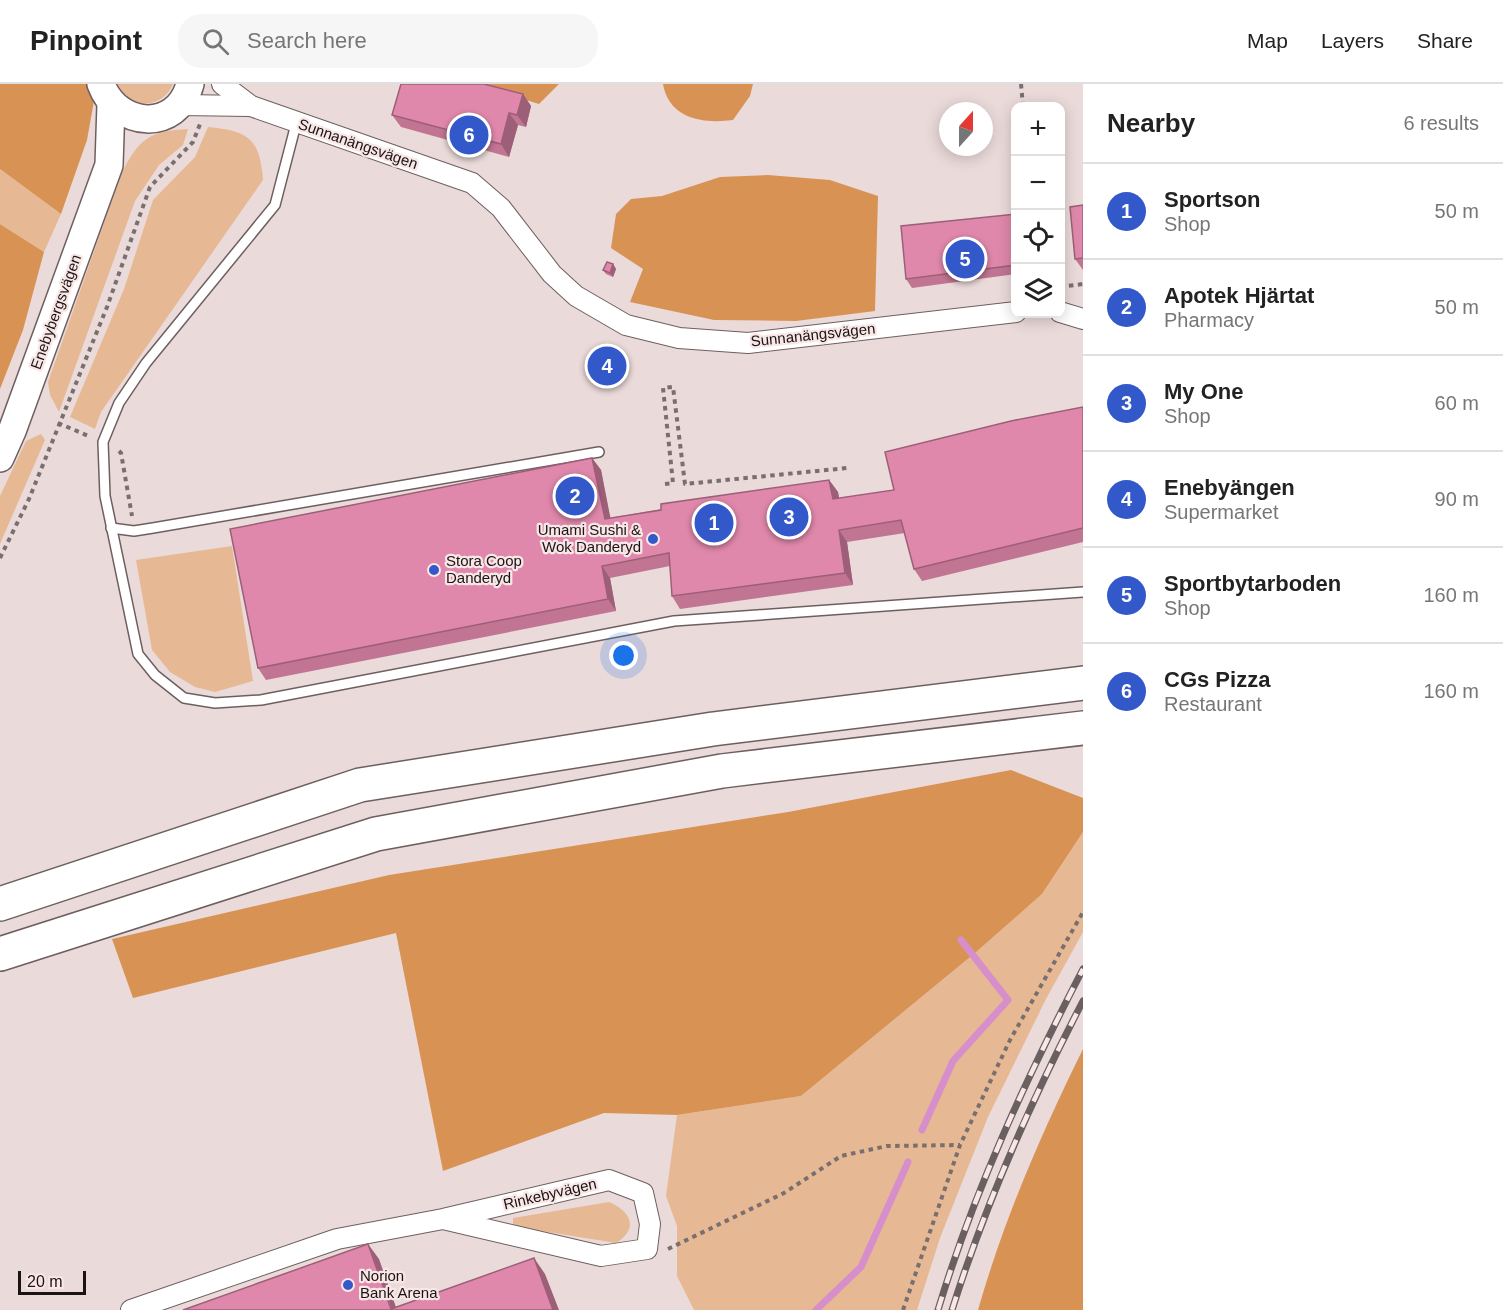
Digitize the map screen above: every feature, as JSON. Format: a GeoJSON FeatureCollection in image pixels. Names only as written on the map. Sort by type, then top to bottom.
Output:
{"type":"FeatureCollection","features":[{"type":"Feature","properties":{"kind":"highway"},"geometry":{"type":"LineString","coordinates":[[0,904],[360,784],[713,729],[1083,683]]}},
{"type":"Feature","properties":{"kind":"highway"},"geometry":{"type":"LineString","coordinates":[[0,954],[376,834],[722,771],[1070,730]]}},
{"type":"Feature","properties":{"kind":"main road","name":"Enebybergsvägen"},"geometry":{"type":"LineString","coordinates":[[106,94],[129,117],[146,120],[166,115],[185,94]]}},
{"type":"Feature","properties":{"kind":"main road","name":"Enebybergsvägen"},"geometry":{"type":"LineString","coordinates":[[106,94],[109,165]]}},
{"type":"Feature","properties":{"kind":"main road","name":"Enebybergsvägen"},"geometry":{"type":"LineString","coordinates":[[0,458],[29,387],[109,165],[146,120]]}},
{"type":"Feature","properties":{"kind":"street","name":"Sunnanängsvägen"},"geometry":{"type":"LineString","coordinates":[[222,84],[252,106],[296,124],[472,183],[501,208],[552,274],[576,296],[626,326],[679,338],[748,343],[1011,313]]}},
{"type":"Feature","properties":{"kind":"street","name":"Sunnanängsvägen"},"geometry":{"type":"LineString","coordinates":[[185,94],[208,105],[252,106]]}},
{"type":"Feature","properties":{"kind":"street"},"geometry":{"type":"LineString","coordinates":[[1065,314],[1083,319]]}},
{"type":"Feature","properties":{"kind":"street","name":"Rinkebyvägen"},"geometry":{"type":"LineString","coordinates":[[131,1310],[337,1239],[442,1219],[609,1180],[643,1193],[650,1224],[647,1249],[627,1261],[442,1219]]}},
{"type":"Feature","properties":{"kind":"lane"},"geometry":{"type":"LineString","coordinates":[[296,124],[283,183],[275,205],[146,363],[119,403],[103,442],[105,496],[138,654],[155,675],[184,698],[215,703],[261,700],[674,621],[1083,592]]}},
{"type":"Feature","properties":{"kind":"lane"},"geometry":{"type":"LineString","coordinates":[[111,528],[134,531],[599,452]]}},
{"type":"Feature","properties":{"kind":"path"},"geometry":{"type":"LineString","coordinates":[[1021,84],[1023,102]]}},
{"type":"Feature","properties":{"kind":"path"},"geometry":{"type":"LineString","coordinates":[[0,558],[29,499],[106,307],[150,187],[193,142],[208,105]]}},
{"type":"Feature","properties":{"kind":"path"},"geometry":{"type":"LineString","coordinates":[[1065,286],[1083,284]]}},
{"type":"Feature","properties":{"kind":"path"},"geometry":{"type":"LineString","coordinates":[[665,484],[673,483],[663,388],[673,387],[685,484],[847,468]]}},
{"type":"Feature","properties":{"kind":"path"},"geometry":{"type":"LineString","coordinates":[[58,423],[103,442],[121,453],[134,531]]}},
{"type":"Feature","properties":{"kind":"path"},"geometry":{"type":"LineString","coordinates":[[903,1310],[960,1145],[1010,1040],[1083,912]]}},
{"type":"Feature","properties":{"kind":"shaded area"},"geometry":{"type":"Polygon","coordinates":[[[0,84],[92,84],[96,90],[87,140],[61,214],[0,169],[0,84]]]}},
{"type":"Feature","properties":{"kind":"shaded area"},"geometry":{"type":"Polygon","coordinates":[[[116,84],[173,84],[161,99],[144,104],[128,98],[116,84]]]}},
{"type":"Feature","properties":{"kind":"shaded area"},"geometry":{"type":"Polygon","coordinates":[[[474,84],[559,84],[539,104],[474,84]]]}},
{"type":"Feature","properties":{"kind":"shaded area"},"geometry":{"type":"Polygon","coordinates":[[[663,84],[753,84],[750,96],[733,120],[710,121],[689,117],[680,112],[666,96],[663,84]]]}},
{"type":"Feature","properties":{"kind":"shaded area"},"geometry":{"type":"Polygon","coordinates":[[[208,127],[233,131],[249,139],[259,155],[263,180],[101,412],[95,429],[70,417],[124,289],[153,200],[195,157],[208,127]]]}},
{"type":"Feature","properties":{"kind":"shaded area"},"geometry":{"type":"Polygon","coordinates":[[[188,129],[183,145],[159,165],[135,201],[59,412],[50,395],[48,382],[122,172],[135,151],[148,138],[164,132],[188,129]]]}},
{"type":"Feature","properties":{"kind":"shaded area"},"geometry":{"type":"Polygon","coordinates":[[[0,169],[61,214],[44,252],[0,224],[0,169]]]}},
{"type":"Feature","properties":{"kind":"shaded area"},"geometry":{"type":"Polygon","coordinates":[[[768,175],[830,180],[878,196],[875,311],[796,321],[714,320],[630,302],[643,269],[611,248],[616,214],[631,199],[662,196],[720,177],[768,175]]]}},
{"type":"Feature","properties":{"kind":"shaded area"},"geometry":{"type":"Polygon","coordinates":[[[0,224],[44,252],[23,330],[0,389],[0,224]]]}},
{"type":"Feature","properties":{"kind":"shaded area"},"geometry":{"type":"Polygon","coordinates":[[[41,434],[45,440],[0,544],[0,496],[26,441],[41,434]]]}},
{"type":"Feature","properties":{"kind":"shaded area"},"geometry":{"type":"Polygon","coordinates":[[[232,546],[253,681],[215,692],[195,687],[170,672],[152,650],[136,560],[232,546]]]}},
{"type":"Feature","properties":{"kind":"shaded area"},"geometry":{"type":"Polygon","coordinates":[[[1011,770],[1083,798],[1083,832],[1042,894],[975,953],[801,1096],[677,1115],[604,1113],[443,1171],[396,933],[133,998],[112,939],[389,875],[788,812],[1011,770]]]}},
{"type":"Feature","properties":{"kind":"shaded area"},"geometry":{"type":"Polygon","coordinates":[[[1083,832],[1083,932],[1046,999],[988,1117],[940,1238],[917,1310],[694,1310],[677,1276],[677,1226],[666,1196],[677,1115],[801,1096],[975,953],[1042,894],[1083,832]]]}},
{"type":"Feature","properties":{"kind":"shaded area"},"geometry":{"type":"Polygon","coordinates":[[[1083,1049],[1083,1310],[978,1310],[999,1243],[1024,1177],[1083,1049]]]}},
{"type":"Feature","properties":{"kind":"shaded area"},"geometry":{"type":"Polygon","coordinates":[[[609,1202],[622,1210],[629,1220],[628,1232],[616,1243],[523,1228],[513,1224],[513,1218],[609,1202]]]}},
{"type":"Feature","properties":{"kind":"building"},"geometry":{"type":"Polygon","coordinates":[[[401,84],[484,84],[523,94],[517,115],[509,113],[501,144],[392,115],[401,84]]]}},
{"type":"Feature","properties":{"kind":"building"},"geometry":{"type":"Polygon","coordinates":[[[1083,205],[1083,258],[1075,259],[1070,207],[1083,205]]]}},
{"type":"Feature","properties":{"kind":"building"},"geometry":{"type":"Polygon","coordinates":[[[1011,215],[1011,266],[906,279],[901,226],[1011,215]]]}},
{"type":"Feature","properties":{"kind":"building"},"geometry":{"type":"Polygon","coordinates":[[[607,262],[613,264],[610,273],[603,270],[607,262]]]}},
{"type":"Feature","properties":{"kind":"building"},"geometry":{"type":"Polygon","coordinates":[[[1083,407],[1083,528],[914,569],[901,520],[839,530],[845,573],[672,596],[669,553],[602,566],[608,599],[258,668],[230,529],[592,458],[605,519],[661,510],[661,504],[829,480],[833,499],[894,490],[885,452],[1011,421],[1083,407]]]}},
{"type":"Feature","properties":{"kind":"building"},"geometry":{"type":"Polygon","coordinates":[[[368,1244],[391,1309],[534,1258],[553,1310],[183,1310],[368,1244]]]}},
{"type":"Feature","properties":{"kind":"waterway"},"geometry":{"type":"LineString","coordinates":[[922,1130],[953,1061],[1008,1000],[961,940]]}},
{"type":"Feature","properties":{"kind":"waterway"},"geometry":{"type":"LineString","coordinates":[[816,1310],[861,1267],[908,1162]]}},
{"type":"Feature","properties":{"kind":"railway"},"geometry":{"type":"LineString","coordinates":[[938,1310],[968,1222],[1003,1136],[1041,1052],[1083,969]]}},
{"type":"Feature","properties":{"kind":"railway"},"geometry":{"type":"LineString","coordinates":[[952,1310],[965,1270],[1011,1152],[1045,1076],[1083,1001]]}},
{"type":"Feature","properties":{"kind":"place","name":"CGs Pizza"},"geometry":{"type":"Point","coordinates":[469,135]}},
{"type":"Feature","properties":{"kind":"place","name":"Sportbytarboden"},"geometry":{"type":"Point","coordinates":[965,259]}},
{"type":"Feature","properties":{"kind":"place","name":"Enebyängen"},"geometry":{"type":"Point","coordinates":[607,366]}},
{"type":"Feature","properties":{"kind":"place","name":"Apotek Hjärtat"},"geometry":{"type":"Point","coordinates":[575,496]}},
{"type":"Feature","properties":{"kind":"place","name":"My One"},"geometry":{"type":"Point","coordinates":[789,517]}},
{"type":"Feature","properties":{"kind":"place","name":"Sportson"},"geometry":{"type":"Point","coordinates":[714,523]}},
{"type":"Feature","properties":{"kind":"place","name":"Umami Sushi & Wok Danderyd"},"geometry":{"type":"Point","coordinates":[653,539]}},
{"type":"Feature","properties":{"kind":"place","name":"Stora Coop Danderyd"},"geometry":{"type":"Point","coordinates":[434,570]}},
{"type":"Feature","properties":{"kind":"place","name":"Norion Bank Arena"},"geometry":{"type":"Point","coordinates":[348,1285]}}]}
